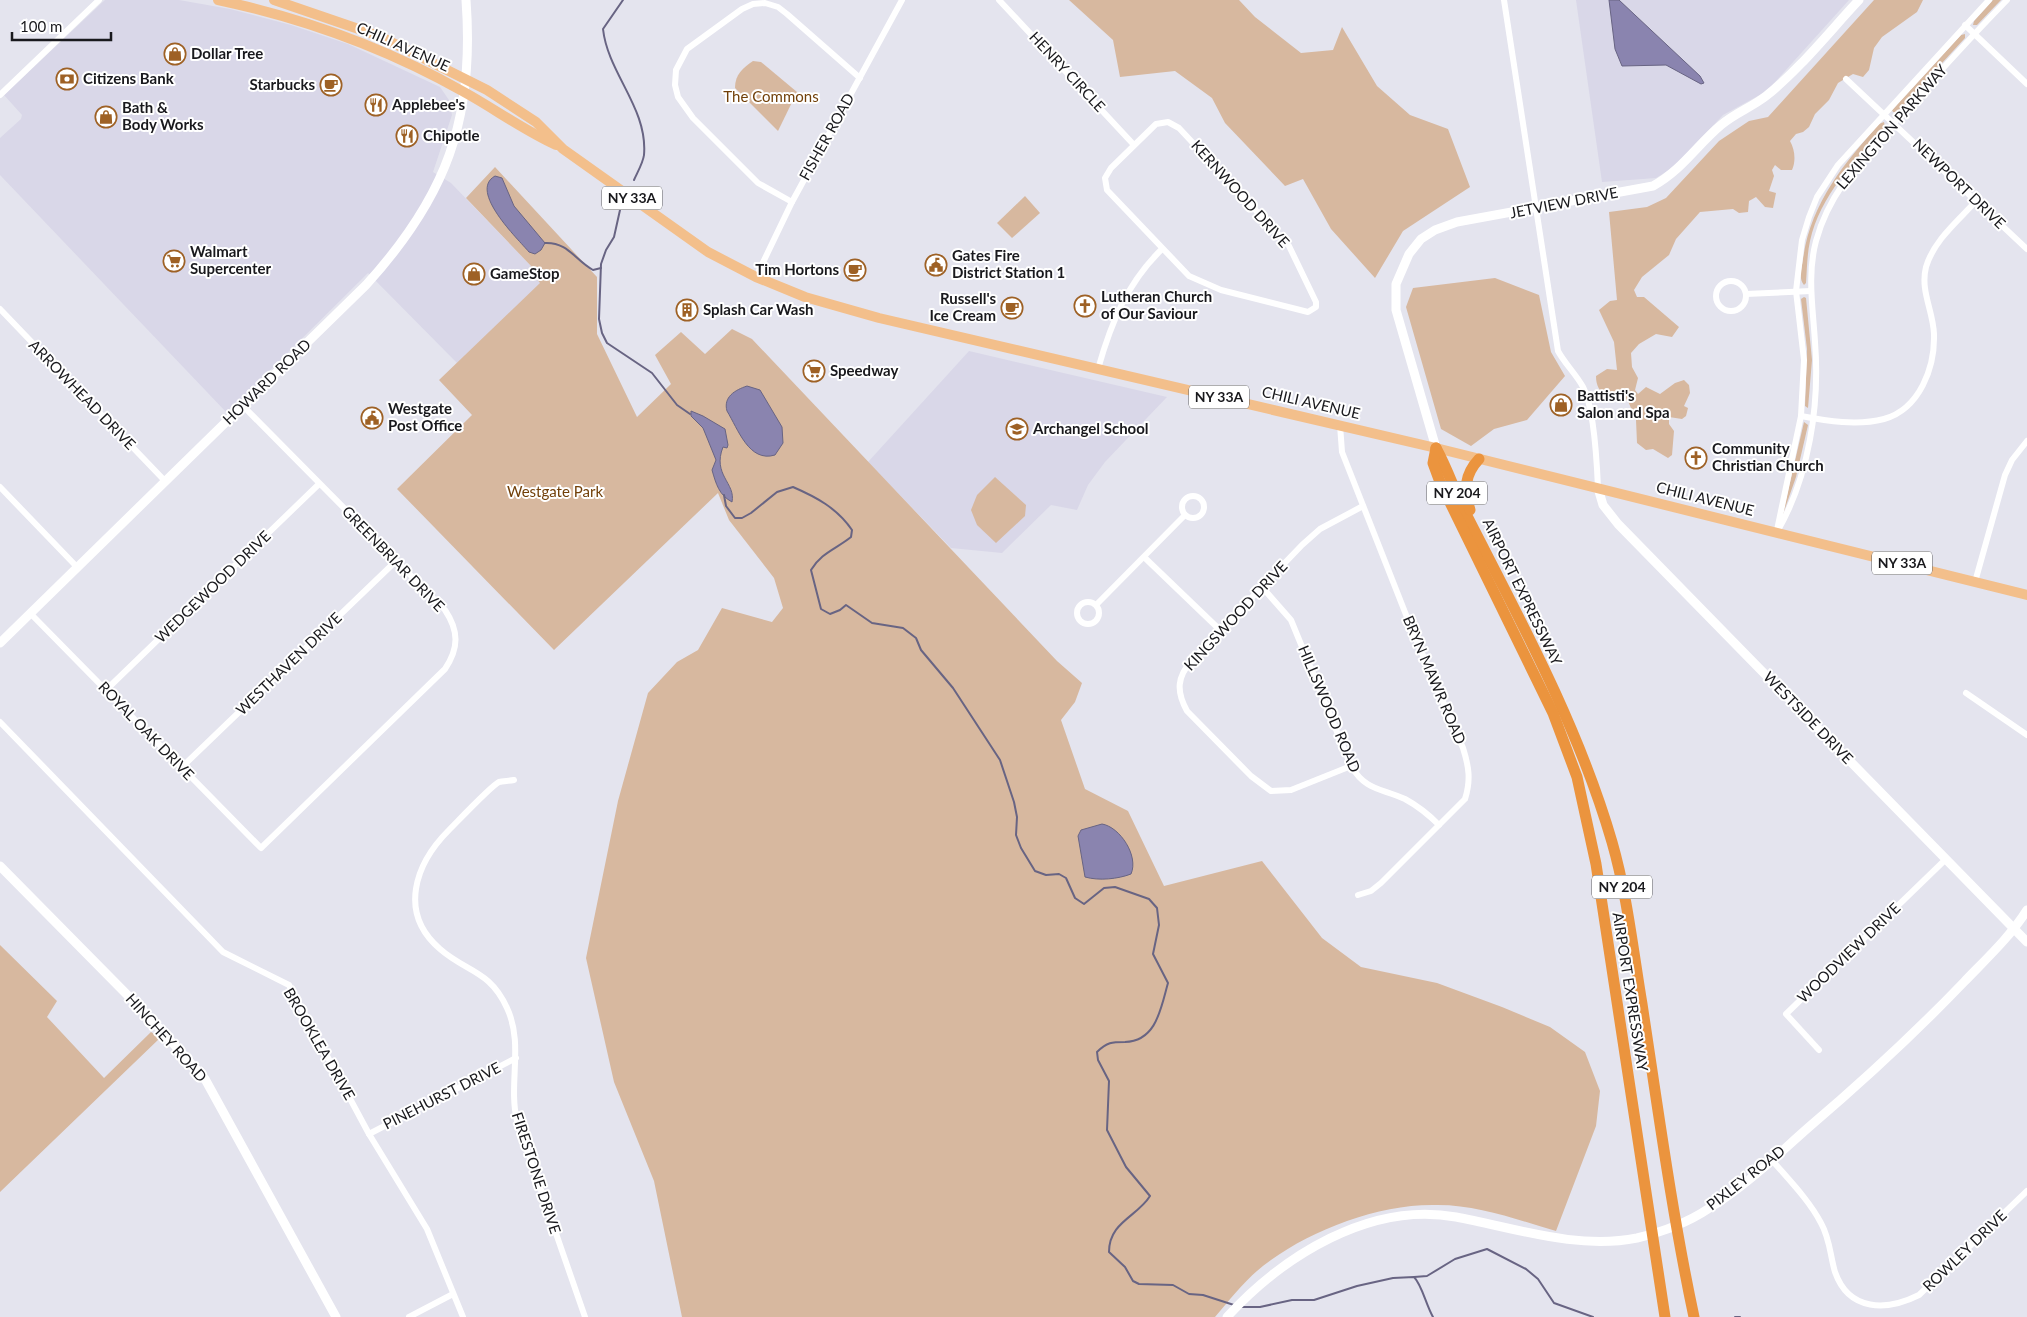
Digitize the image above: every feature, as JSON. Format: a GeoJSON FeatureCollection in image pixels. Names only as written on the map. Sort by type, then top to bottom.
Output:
{"type":"FeatureCollection","features":[{"type":"Feature","properties":{"kind":"highway","name":"AIRPORT EXPRESSWAY"},"geometry":{"type":"LineString","coordinates":[[1436,448],[1568,722],[1612,842],[1630,932],[1679,1246],[1694,1317]]}},
{"type":"Feature","properties":{"kind":"highway","name":"AIRPORT EXPRESSWAY"},"geometry":{"type":"LineString","coordinates":[[1436,448],[1433,463],[1440,482],[1553,713],[1576,777],[1596,864],[1665,1317]]}},
{"type":"Feature","properties":{"kind":"highway"},"geometry":{"type":"LineString","coordinates":[[1479,459],[1471,468],[1465,486],[1479,538]]}},
{"type":"Feature","properties":{"kind":"main road","name":"CHILI AVENUE"},"geometry":{"type":"LineString","coordinates":[[218,0],[260,5],[354,39],[464,92],[528,132],[564,149]]}},
{"type":"Feature","properties":{"kind":"main road","name":"CHILI AVENUE"},"geometry":{"type":"LineString","coordinates":[[274,0],[379,36],[466,79],[536,122],[564,149],[708,252],[756,277],[805,296],[880,318],[1436,448],[2027,595]]}},
{"type":"Feature","properties":{"kind":"main road"},"geometry":{"type":"LineString","coordinates":[[293,0],[306,11]]}},
{"type":"Feature","properties":{"kind":"street"},"geometry":{"type":"LineString","coordinates":[[0,95],[99,0]]}},
{"type":"Feature","properties":{"kind":"street","name":"HOWARD ROAD"},"geometry":{"type":"LineString","coordinates":[[0,642],[366,285],[406,239],[446,167],[460,119],[468,52],[466,0]]}},
{"type":"Feature","properties":{"kind":"street","name":"FISHER ROAD"},"geometry":{"type":"LineString","coordinates":[[756,277],[792,202],[902,0]]}},
{"type":"Feature","properties":{"kind":"street","name":"HENRY CIRCLE"},"geometry":{"type":"LineString","coordinates":[[999,0],[1134,145]]}},
{"type":"Feature","properties":{"kind":"street"},"geometry":{"type":"LineString","coordinates":[[1504,0],[1558,351],[1566,367],[1583,387],[1588,404],[1598,488]]}},
{"type":"Feature","properties":{"kind":"street","name":"JETVIEW DRIVE"},"geometry":{"type":"LineString","coordinates":[[1436,448],[1396,310],[1396,284],[1408,254],[1421,239],[1435,230],[1457,222],[1643,189],[1670,176],[1719,126],[1734,114],[1765,96],[1780,83],[1859,0]]}},
{"type":"Feature","properties":{"kind":"street","name":"LEXINGTON PARKWAY"},"geometry":{"type":"LineString","coordinates":[[1777,532],[1801,416],[1804,360],[1796,292],[1802,240],[1817,197],[1838,165],[1989,0]]}},
{"type":"Feature","properties":{"kind":"street","name":"LEXINGTON PARKWAY"},"geometry":{"type":"LineString","coordinates":[[1777,532],[1798,484],[1813,418],[1817,369],[1811,268],[1816,240],[1831,203],[1853,168],[2007,0]]}},
{"type":"Feature","properties":{"kind":"street"},"geometry":{"type":"LineString","coordinates":[[792,202],[758,183],[684,108],[675,85],[676,70],[680,57],[694,43],[742,9],[753,4],[765,3],[778,7],[787,14],[860,78]]}},
{"type":"Feature","properties":{"kind":"street"},"geometry":{"type":"LineString","coordinates":[[1965,26],[2027,84]]}},
{"type":"Feature","properties":{"kind":"street","name":"NEWPORT DRIVE"},"geometry":{"type":"LineString","coordinates":[[1846,79],[2027,249]]}},
{"type":"Feature","properties":{"kind":"street","name":"KERNWOOD DRIVE"},"geometry":{"type":"LineString","coordinates":[[1168,122],[1179,128],[1289,246],[1300,265],[1316,307],[1308,312],[1209,286],[1188,276],[1162,249],[1112,196],[1105,185],[1107,173],[1134,145],[1156,124],[1168,122]]}},
{"type":"Feature","properties":{"kind":"street"},"geometry":{"type":"LineString","coordinates":[[1801,416],[1847,422],[1885,419],[1900,411],[1915,397],[1923,386],[1932,366],[1934,350],[1934,331],[1924,285],[1930,257],[1940,240],[1976,201]]}},
{"type":"Feature","properties":{"kind":"street"},"geometry":{"type":"LineString","coordinates":[[1098,369],[1109,332],[1127,293],[1145,266],[1162,249]]}},
{"type":"Feature","properties":{"kind":"street"},"geometry":{"type":"LineString","coordinates":[[1728,281],[1742,285],[1746,294],[1743,304],[1731,311],[1722,308],[1716,300],[1717,290],[1728,281]]}},
{"type":"Feature","properties":{"kind":"street"},"geometry":{"type":"LineString","coordinates":[[1746,294],[1811,291]]}},
{"type":"Feature","properties":{"kind":"street","name":"ARROWHEAD DRIVE"},"geometry":{"type":"LineString","coordinates":[[0,309],[165,481]]}},
{"type":"Feature","properties":{"kind":"street","name":"GREENBRIAR DRIVE"},"geometry":{"type":"LineString","coordinates":[[243,406],[445,610],[452,620],[456,645],[453,657],[445,669],[261,848]]}},
{"type":"Feature","properties":{"kind":"street","name":"BRYN MAWR ROAD"},"geometry":{"type":"LineString","coordinates":[[1340,425],[1342,452],[1469,767],[1470,783],[1465,799],[1381,884],[1371,891],[1358,895]]}},
{"type":"Feature","properties":{"kind":"street"},"geometry":{"type":"LineString","coordinates":[[1975,582],[2005,475],[2012,460],[2027,441]]}},
{"type":"Feature","properties":{"kind":"street","name":"WEDGEWOOD DRIVE"},"geometry":{"type":"LineString","coordinates":[[106,690],[320,484]]}},
{"type":"Feature","properties":{"kind":"street"},"geometry":{"type":"LineString","coordinates":[[0,487],[78,568]]}},
{"type":"Feature","properties":{"kind":"street","name":"WESTSIDE DRIVE"},"geometry":{"type":"LineString","coordinates":[[1598,488],[1603,505],[1618,524],[2027,942]]}},
{"type":"Feature","properties":{"kind":"street","name":"KINGSWOOD DRIVE"},"geometry":{"type":"LineString","coordinates":[[1351,766],[1291,790],[1271,791],[1251,776],[1188,711],[1181,700],[1178,689],[1184,668],[1262,586],[1320,529],[1340,516],[1363,506]]}},
{"type":"Feature","properties":{"kind":"street"},"geometry":{"type":"LineString","coordinates":[[1096,605],[1185,515]]}},
{"type":"Feature","properties":{"kind":"street"},"geometry":{"type":"LineString","coordinates":[[1144,557],[1220,630]]}},
{"type":"Feature","properties":{"kind":"street","name":"WESTHAVEN DRIVE"},"geometry":{"type":"LineString","coordinates":[[182,767],[396,561]]}},
{"type":"Feature","properties":{"kind":"street","name":"HILLSWOOD ROAD"},"geometry":{"type":"LineString","coordinates":[[1262,586],[1291,620],[1351,766],[1358,778],[1368,786],[1406,800],[1425,812],[1439,825]]}},
{"type":"Feature","properties":{"kind":"street","name":"ROYAL OAK DRIVE"},"geometry":{"type":"LineString","coordinates":[[30,613],[261,848]]}},
{"type":"Feature","properties":{"kind":"street"},"geometry":{"type":"LineString","coordinates":[[1966,693],[2027,736]]}},
{"type":"Feature","properties":{"kind":"street","name":"BROOKLEA DRIVE"},"geometry":{"type":"LineString","coordinates":[[0,722],[223,952],[289,985],[369,1134],[427,1229],[463,1317]]}},
{"type":"Feature","properties":{"kind":"street","name":"FIRESTONE DRIVE"},"geometry":{"type":"LineString","coordinates":[[514,780],[498,782],[434,847],[418,878],[415,905],[424,928],[434,944],[448,955],[485,977],[498,992],[510,1015],[516,1058],[512,1092],[517,1121],[585,1317]]}},
{"type":"Feature","properties":{"kind":"street","name":"WOODVIEW DRIVE"},"geometry":{"type":"LineString","coordinates":[[1819,1050],[1786,1014],[1946,859]]}},
{"type":"Feature","properties":{"kind":"street","name":"HINCHEY ROAD"},"geometry":{"type":"LineString","coordinates":[[0,866],[158,1027],[205,1079],[336,1317]]}},
{"type":"Feature","properties":{"kind":"street","name":"PIXLEY ROAD"},"geometry":{"type":"LineString","coordinates":[[1230,1314],[1287,1262],[1360,1226],[1385,1220],[1433,1214],[1454,1216],[1564,1240],[1615,1241],[1637,1238],[1669,1228],[1704,1212],[1734,1191],[1771,1160],[1896,1050],[2015,930],[2027,910]]}},
{"type":"Feature","properties":{"kind":"street","name":"PINEHURST DRIVE"},"geometry":{"type":"LineString","coordinates":[[369,1134],[516,1058]]}},
{"type":"Feature","properties":{"kind":"street","name":"ROWLEY DRIVE"},"geometry":{"type":"LineString","coordinates":[[1771,1160],[1810,1205],[1820,1222],[1826,1233],[1841,1284],[1859,1300],[1882,1307],[1902,1303],[1919,1295],[2027,1192]]}},
{"type":"Feature","properties":{"kind":"street"},"geometry":{"type":"LineString","coordinates":[[409,1317],[453,1294]]}},
{"type":"Feature","properties":{"kind":"shaded area"},"geometry":{"type":"Polygon","coordinates":[[[105,0],[179,0],[230,9],[291,25],[348,44],[440,87],[449,100],[452,115],[433,172],[451,183],[531,266],[529,269],[541,283],[457,363],[368,273],[227,413],[0,175],[0,138],[21,119],[22,115],[4,95],[105,0]]]}},
{"type":"Feature","properties":{"kind":"shaded area"},"geometry":{"type":"Polygon","coordinates":[[[1576,0],[1849,0],[1767,91],[1723,115],[1674,167],[1656,178],[1602,182],[1576,0]]]}},
{"type":"Feature","properties":{"kind":"shaded area"},"geometry":{"type":"Polygon","coordinates":[[[1609,0],[1619,0],[1700,76],[1704,83],[1701,84],[1666,65],[1622,66],[1615,49],[1609,0]]]}},
{"type":"Feature","properties":{"kind":"shaded area"},"geometry":{"type":"Polygon","coordinates":[[[495,176],[502,178],[514,206],[545,243],[541,250],[535,254],[529,252],[515,237],[491,203],[487,192],[488,183],[495,176]]]}},
{"type":"Feature","properties":{"kind":"shaded area","name":"Archangel School"},"geometry":{"type":"Polygon","coordinates":[[[969,351],[1167,397],[1105,462],[1088,485],[1077,510],[1051,505],[1002,553],[951,548],[868,462],[969,351]]]}},
{"type":"Feature","properties":{"kind":"shaded area"},"geometry":{"type":"Polygon","coordinates":[[[747,386],[760,390],[782,427],[783,443],[775,455],[766,456],[758,454],[751,449],[745,443],[727,411],[728,398],[747,386]]]}},
{"type":"Feature","properties":{"kind":"shaded area"},"geometry":{"type":"Polygon","coordinates":[[[691,411],[725,429],[728,445],[727,448],[723,447],[720,465],[731,489],[732,502],[724,496],[717,484],[712,470],[716,460],[703,428],[691,416],[691,411]]]}},
{"type":"Feature","properties":{"kind":"shaded area"},"geometry":{"type":"Polygon","coordinates":[[[1102,824],[1109,826],[1126,843],[1132,859],[1133,867],[1131,874],[1108,879],[1085,877],[1078,836],[1081,830],[1102,824]]]}},
{"type":"Feature","properties":{"kind":"green space"},"geometry":{"type":"Polygon","coordinates":[[[1069,0],[1239,0],[1255,17],[1301,53],[1333,50],[1342,27],[1377,86],[1410,115],[1448,129],[1470,187],[1403,231],[1375,278],[1331,229],[1303,179],[1285,186],[1225,123],[1212,98],[1175,71],[1120,77],[1113,40],[1069,0]]]}},
{"type":"Feature","properties":{"kind":"green space"},"geometry":{"type":"Polygon","coordinates":[[[1874,0],[1923,0],[1917,12],[1882,37],[1874,48],[1869,70],[1863,77],[1853,74],[1838,83],[1829,100],[1815,114],[1809,127],[1803,132],[1796,134],[1790,141],[1794,156],[1792,170],[1781,170],[1775,165],[1772,170],[1774,176],[1769,191],[1776,193],[1773,208],[1765,207],[1756,197],[1749,201],[1748,212],[1739,213],[1733,209],[1700,212],[1676,239],[1669,255],[1642,277],[1634,290],[1637,297],[1644,297],[1679,327],[1672,337],[1656,334],[1639,344],[1631,353],[1632,367],[1638,378],[1635,390],[1638,394],[1646,387],[1660,394],[1675,383],[1684,380],[1689,385],[1690,393],[1684,406],[1688,408],[1686,416],[1682,419],[1669,417],[1669,424],[1674,431],[1672,455],[1668,458],[1653,449],[1646,450],[1637,443],[1636,420],[1628,401],[1602,392],[1597,383],[1596,376],[1607,369],[1617,370],[1614,342],[1599,310],[1610,301],[1617,300],[1609,212],[1647,207],[1666,198],[1719,141],[1749,121],[1768,117],[1874,0]]]}},
{"type":"Feature","properties":{"kind":"green space"},"geometry":{"type":"Polygon","coordinates":[[[1993,0],[2001,0],[1977,25],[1973,25],[1974,21],[1993,0]]]}},
{"type":"Feature","properties":{"kind":"green space"},"geometry":{"type":"Polygon","coordinates":[[[1965,34],[1965,38],[1897,112],[1893,112],[1892,110],[1961,35],[1965,34]]]}},
{"type":"Feature","properties":{"kind":"green space","name":"The Commons"},"geometry":{"type":"Polygon","coordinates":[[[753,61],[761,62],[797,92],[778,131],[735,88],[738,75],[753,61]]]}},
{"type":"Feature","properties":{"kind":"green space"},"geometry":{"type":"Polygon","coordinates":[[[1884,122],[1885,127],[1840,180],[1822,209],[1810,241],[1806,283],[1804,285],[1801,279],[1801,272],[1807,239],[1821,202],[1841,170],[1879,124],[1884,122]]]}},
{"type":"Feature","properties":{"kind":"green space","name":"Westgate Park"},"geometry":{"type":"Polygon","coordinates":[[[495,167],[597,277],[597,334],[637,417],[671,384],[655,355],[681,332],[705,354],[732,329],[752,339],[1057,661],[1082,683],[1075,702],[1061,720],[1085,789],[1128,811],[1164,886],[1262,861],[1322,938],[1361,967],[1437,983],[1502,1007],[1550,1027],[1585,1052],[1600,1091],[1596,1126],[1556,1231],[1498,1214],[1453,1206],[1417,1205],[1373,1213],[1329,1228],[1289,1248],[1255,1272],[1215,1317],[682,1317],[654,1181],[614,1082],[586,958],[618,801],[648,693],[677,662],[698,650],[722,608],[772,622],[783,608],[774,578],[729,520],[718,493],[554,650],[397,489],[472,415],[439,380],[540,283],[529,269],[531,266],[466,198],[495,167]]]}},
{"type":"Feature","properties":{"kind":"green space"},"geometry":{"type":"Polygon","coordinates":[[[1025,196],[1040,213],[1012,238],[997,223],[1025,196]]]}},
{"type":"Feature","properties":{"kind":"green space"},"geometry":{"type":"Polygon","coordinates":[[[1495,278],[1539,295],[1551,352],[1565,376],[1527,420],[1494,429],[1471,446],[1441,429],[1406,307],[1413,288],[1495,278]]]}},
{"type":"Feature","properties":{"kind":"green space"},"geometry":{"type":"Polygon","coordinates":[[[1806,298],[1812,360],[1808,408],[1805,406],[1807,349],[1801,299],[1806,298]]]}},
{"type":"Feature","properties":{"kind":"green space"},"geometry":{"type":"Polygon","coordinates":[[[1804,422],[1808,425],[1796,477],[1782,517],[1804,422]]]}},
{"type":"Feature","properties":{"kind":"green space"},"geometry":{"type":"Polygon","coordinates":[[[995,477],[1026,505],[1025,516],[996,543],[977,525],[971,510],[977,495],[995,477]]]}},
{"type":"Feature","properties":{"kind":"green space"},"geometry":{"type":"Polygon","coordinates":[[[0,945],[57,1001],[47,1017],[104,1078],[151,1032],[160,1038],[0,1192],[0,945]]]}},
{"type":"Feature","properties":{"kind":"waterway"},"geometry":{"type":"LineString","coordinates":[[623,0],[603,29],[612,61],[634,106],[644,138],[644,155],[634,180]]}},
{"type":"Feature","properties":{"kind":"waterway"},"geometry":{"type":"LineString","coordinates":[[620,210],[614,237],[606,250],[601,264],[599,319],[602,333],[607,343],[652,373],[677,405],[690,414]]}},
{"type":"Feature","properties":{"kind":"waterway"},"geometry":{"type":"LineString","coordinates":[[545,243],[553,243],[566,248],[593,270],[601,268]]}},
{"type":"Feature","properties":{"kind":"waterway"},"geometry":{"type":"LineString","coordinates":[[724,495],[726,506],[735,518],[742,518],[777,492],[793,487],[818,499],[840,515],[852,530],[851,537],[819,559],[811,570],[821,609],[830,614],[846,605],[872,623],[903,628],[916,638],[921,650],[953,688],[1000,760],[1014,802],[1017,817],[1016,835],[1021,848],[1035,871],[1046,875],[1059,874],[1066,878],[1075,898],[1084,904],[1104,888],[1115,887],[1149,899],[1157,908],[1159,925],[1153,954],[1168,983],[1160,1012],[1151,1029],[1144,1036],[1136,1040],[1110,1043],[1097,1052],[1098,1060],[1109,1081],[1107,1130],[1126,1167],[1150,1196],[1119,1227],[1110,1242],[1109,1252],[1125,1267],[1133,1281],[1139,1284],[1173,1285],[1189,1294],[1203,1295],[1234,1305]]}},
{"type":"Feature","properties":{"kind":"waterway"},"geometry":{"type":"LineString","coordinates":[[1414,1277],[1427,1276],[1455,1259],[1487,1249],[1526,1269],[1538,1279],[1554,1303],[1593,1317]]}},
{"type":"Feature","properties":{"kind":"waterway"},"geometry":{"type":"LineString","coordinates":[[1241,1307],[1260,1307],[1292,1300],[1314,1300],[1357,1286],[1393,1278],[1414,1277],[1433,1317]]}},
{"type":"Feature","properties":{"kind":"waterway"},"geometry":{"type":"LineString","coordinates":[[1735,1317],[1740,1317]]}},
{"type":"Feature","properties":{"kind":"place","name":"Dollar Tree"},"geometry":{"type":"Point","coordinates":[175,54]}},
{"type":"Feature","properties":{"kind":"place","name":"Citizens Bank"},"geometry":{"type":"Point","coordinates":[67,79]}},
{"type":"Feature","properties":{"kind":"place","name":"Starbucks"},"geometry":{"type":"Point","coordinates":[331,85]}},
{"type":"Feature","properties":{"kind":"place","name":"Applebee's"},"geometry":{"type":"Point","coordinates":[376,105]}},
{"type":"Feature","properties":{"kind":"place","name":"Bath & Body Works"},"geometry":{"type":"Point","coordinates":[106,117]}},
{"type":"Feature","properties":{"kind":"place","name":"Chipotle"},"geometry":{"type":"Point","coordinates":[407,136]}},
{"type":"Feature","properties":{"kind":"place","name":"Walmart Supercenter"},"geometry":{"type":"Point","coordinates":[174,261]}},
{"type":"Feature","properties":{"kind":"place","name":"Gates Fire District Station 1"},"geometry":{"type":"Point","coordinates":[936,265]}},
{"type":"Feature","properties":{"kind":"place","name":"Tim Hortons"},"geometry":{"type":"Point","coordinates":[855,270]}},
{"type":"Feature","properties":{"kind":"place","name":"GameStop"},"geometry":{"type":"Point","coordinates":[474,274]}},
{"type":"Feature","properties":{"kind":"place","name":"Lutheran Church of Our Saviour"},"geometry":{"type":"Point","coordinates":[1085,306]}},
{"type":"Feature","properties":{"kind":"place","name":"Russell's Ice Cream"},"geometry":{"type":"Point","coordinates":[1012,308]}},
{"type":"Feature","properties":{"kind":"place","name":"Splash Car Wash"},"geometry":{"type":"Point","coordinates":[687,310]}},
{"type":"Feature","properties":{"kind":"place","name":"Speedway"},"geometry":{"type":"Point","coordinates":[814,371]}},
{"type":"Feature","properties":{"kind":"place","name":"Battisti's Salon and Spa"},"geometry":{"type":"Point","coordinates":[1561,405]}},
{"type":"Feature","properties":{"kind":"place","name":"Westgate Post Office"},"geometry":{"type":"Point","coordinates":[372,418]}},
{"type":"Feature","properties":{"kind":"place","name":"Archangel School"},"geometry":{"type":"Point","coordinates":[1017,429]}},
{"type":"Feature","properties":{"kind":"place","name":"Community Christian Church"},"geometry":{"type":"Point","coordinates":[1696,458]}}]}
